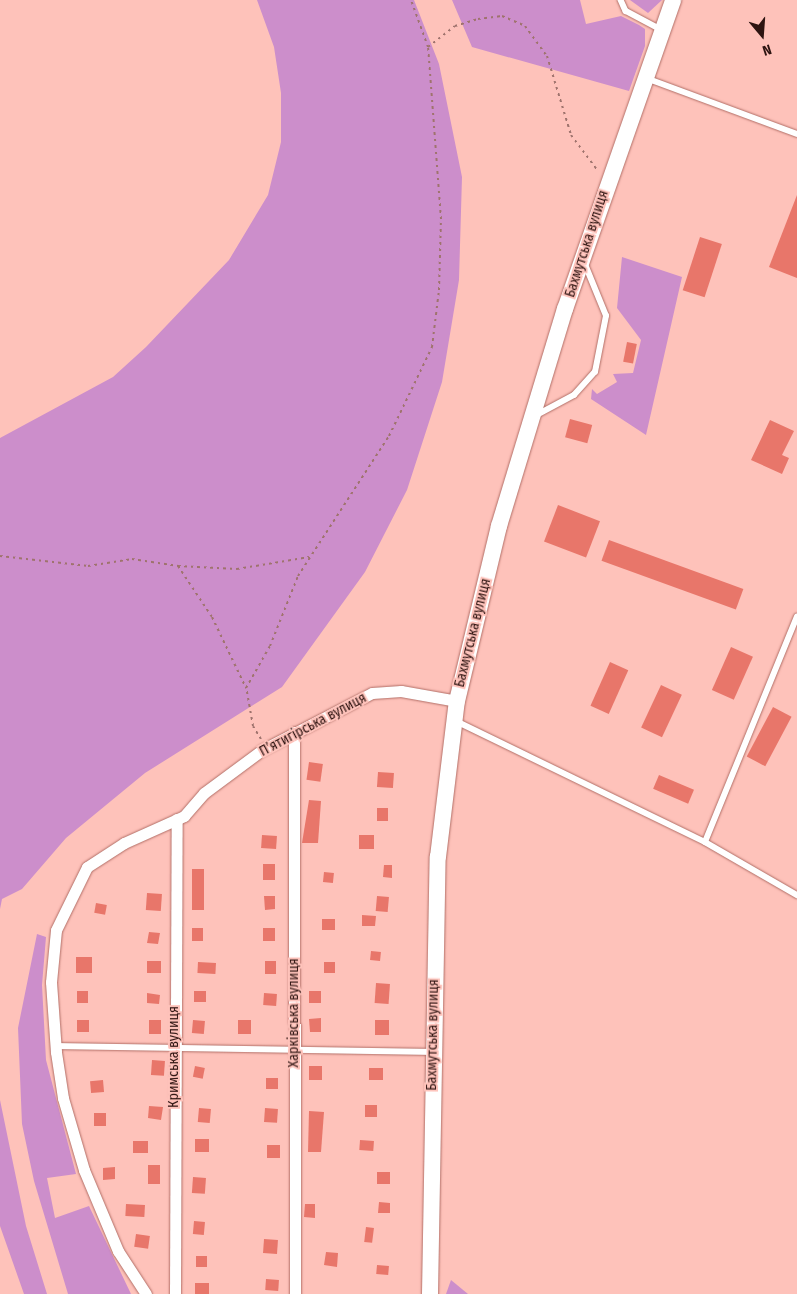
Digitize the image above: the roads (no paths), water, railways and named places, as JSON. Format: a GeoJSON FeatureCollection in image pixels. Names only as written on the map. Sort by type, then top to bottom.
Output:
{"type":"FeatureCollection","features":[{"type":"Feature","properties":{"kind":"main road","name":"Бахмутська вулиця"},"geometry":{"type":"LineString","coordinates":[[430,1294],[438,857],[456,701],[499,526],[607,182],[673,0]]}},
{"type":"Feature","properties":{"kind":"street","name":"П’ятигірська вулиця"},"geometry":{"type":"LineString","coordinates":[[146,1294],[118,1251],[84,1170],[63,1098],[56,1046],[51,982],[56,930],[88,867],[124,842],[176,819],[266,747],[372,693],[400,692],[456,701]]}},
{"type":"Feature","properties":{"kind":"street","name":"Харківська вулиця"},"geometry":{"type":"LineString","coordinates":[[294,732],[295,1294]]}},
{"type":"Feature","properties":{"kind":"street","name":"Кримська вулиця"},"geometry":{"type":"LineString","coordinates":[[176,819],[174,1049],[176,1294]]}},
{"type":"Feature","properties":{"kind":"lane"},"geometry":{"type":"LineString","coordinates":[[621,0],[626,11],[662,30]]}},
{"type":"Feature","properties":{"kind":"lane"},"geometry":{"type":"LineString","coordinates":[[646,78],[797,134]]}},
{"type":"Feature","properties":{"kind":"lane"},"geometry":{"type":"LineString","coordinates":[[534,417],[574,396],[595,372],[606,316],[582,258]]}},
{"type":"Feature","properties":{"kind":"lane"},"geometry":{"type":"LineString","coordinates":[[706,842],[797,617]]}},
{"type":"Feature","properties":{"kind":"lane"},"geometry":{"type":"LineString","coordinates":[[454,720],[706,842],[797,895]]}},
{"type":"Feature","properties":{"kind":"lane"},"geometry":{"type":"LineString","coordinates":[[56,1046],[174,1049],[294,1048],[433,1052]]}}]}
